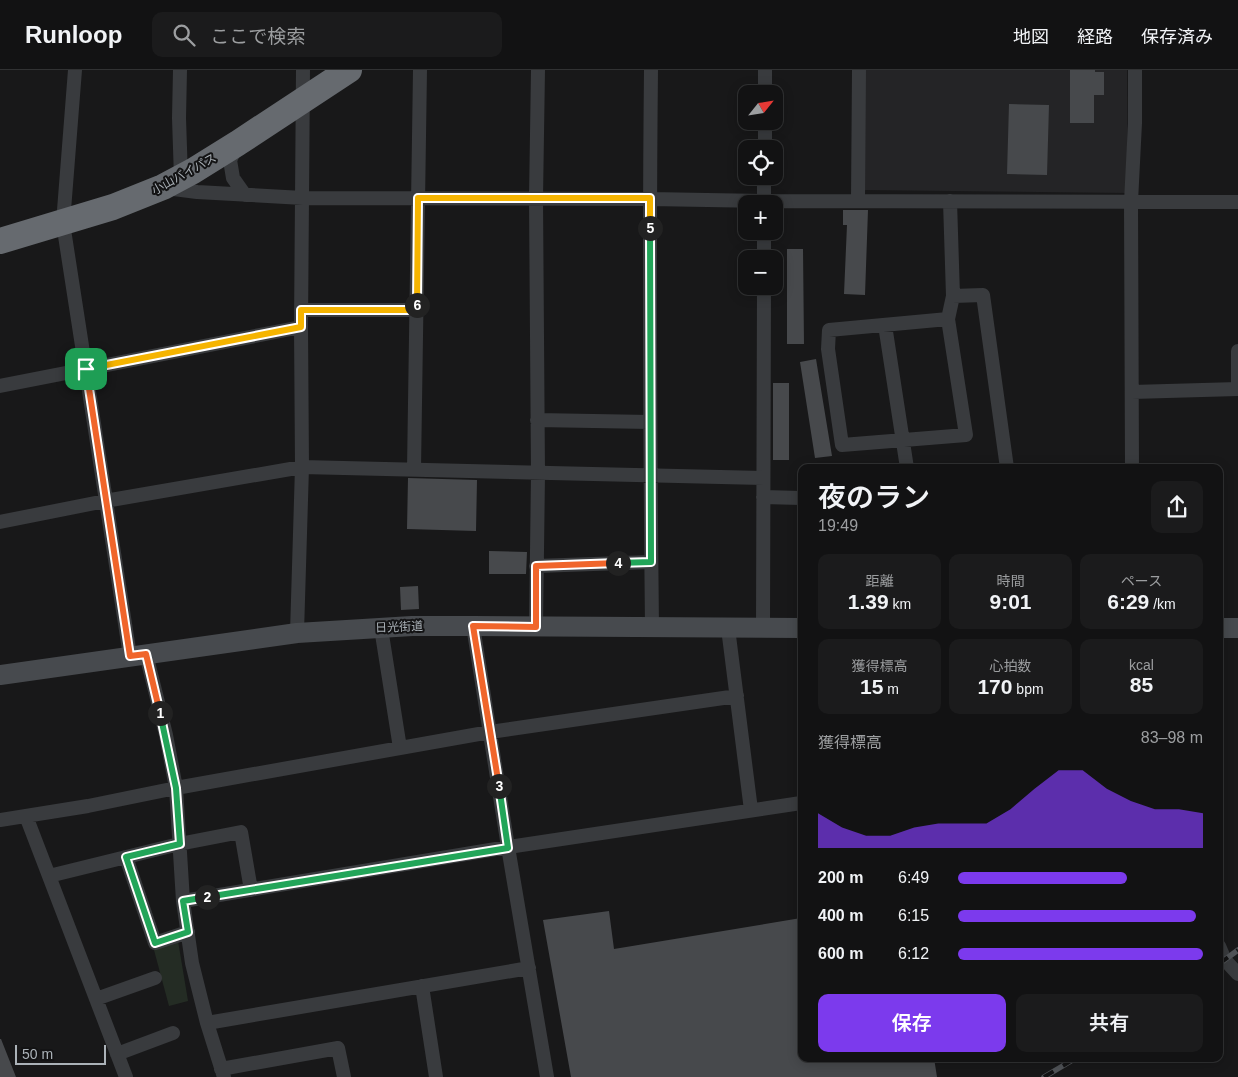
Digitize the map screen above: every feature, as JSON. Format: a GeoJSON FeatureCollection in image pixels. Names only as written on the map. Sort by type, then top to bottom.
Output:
{"type":"FeatureCollection","features":[{"type":"Feature","properties":{"kind":"highway","name":"小山バイパス"},"geometry":{"type":"LineString","coordinates":[[0,241],[113,208],[172,183],[238,144],[349,70]]}},
{"type":"Feature","properties":{"kind":"main road","name":"日光街道"},"geometry":{"type":"LineString","coordinates":[[0,675],[297,634],[412,626],[798,628]]}},
{"type":"Feature","properties":{"kind":"main road"},"geometry":{"type":"LineString","coordinates":[[1223,628],[1238,628]]}},
{"type":"Feature","properties":{"kind":"street"},"geometry":{"type":"LineString","coordinates":[[75,70],[63,223],[106,501],[138,655],[166,735],[176,788],[183,901],[192,963],[207,1023],[223,1073],[338,1048],[344,1077]]}},
{"type":"Feature","properties":{"kind":"street"},"geometry":{"type":"LineString","coordinates":[[180,70],[179,118],[172,183],[197,192],[303,198],[650,198],[738,201]]}},
{"type":"Feature","properties":{"kind":"street"},"geometry":{"type":"LineString","coordinates":[[297,634],[302,468],[303,70]]}},
{"type":"Feature","properties":{"kind":"street"},"geometry":{"type":"LineString","coordinates":[[414,470],[420,70]]}},
{"type":"Feature","properties":{"kind":"street"},"geometry":{"type":"LineString","coordinates":[[536,627],[538,474],[536,198],[538,70]]}},
{"type":"Feature","properties":{"kind":"street"},"geometry":{"type":"LineString","coordinates":[[651,70],[650,476],[652,627]]}},
{"type":"Feature","properties":{"kind":"street"},"geometry":{"type":"LineString","coordinates":[[765,70],[765,85]]}},
{"type":"Feature","properties":{"kind":"street"},"geometry":{"type":"LineString","coordinates":[[858,70],[858,200]]}},
{"type":"Feature","properties":{"kind":"street"},"geometry":{"type":"LineString","coordinates":[[1132,464],[1131,202],[1135,123],[1135,70]]}},
{"type":"Feature","properties":{"kind":"street"},"geometry":{"type":"LineString","coordinates":[[238,144],[230,160],[233,178],[245,195]]}},
{"type":"Feature","properties":{"kind":"street"},"geometry":{"type":"LineString","coordinates":[[783,202],[858,200],[1238,202]]}},
{"type":"Feature","properties":{"kind":"street"},"geometry":{"type":"LineString","coordinates":[[948,319],[828,330],[828,349],[842,445],[966,435],[948,319],[953,296],[950,201]]}},
{"type":"Feature","properties":{"kind":"street"},"geometry":{"type":"LineString","coordinates":[[763,628],[764,295]]}},
{"type":"Feature","properties":{"kind":"street"},"geometry":{"type":"LineString","coordinates":[[953,296],[983,295],[1005,464]]}},
{"type":"Feature","properties":{"kind":"street"},"geometry":{"type":"LineString","coordinates":[[301,310],[417,310]]}},
{"type":"Feature","properties":{"kind":"street"},"geometry":{"type":"LineString","coordinates":[[885,325],[906,464]]}},
{"type":"Feature","properties":{"kind":"street"},"geometry":{"type":"LineString","coordinates":[[0,386],[301,327]]}},
{"type":"Feature","properties":{"kind":"street"},"geometry":{"type":"LineString","coordinates":[[1132,392],[1238,389],[1238,351]]}},
{"type":"Feature","properties":{"kind":"street"},"geometry":{"type":"LineString","coordinates":[[537,420],[650,422]]}},
{"type":"Feature","properties":{"kind":"street"},"geometry":{"type":"LineString","coordinates":[[0,522],[106,501],[302,468],[763,478]]}},
{"type":"Feature","properties":{"kind":"street"},"geometry":{"type":"LineString","coordinates":[[763,497],[798,498]]}},
{"type":"Feature","properties":{"kind":"street"},"geometry":{"type":"LineString","coordinates":[[536,566],[651,562]]}},
{"type":"Feature","properties":{"kind":"street"},"geometry":{"type":"LineString","coordinates":[[473,626],[547,1077]]}},
{"type":"Feature","properties":{"kind":"street"},"geometry":{"type":"LineString","coordinates":[[381,628],[400,748]]}},
{"type":"Feature","properties":{"kind":"street"},"geometry":{"type":"LineString","coordinates":[[728,628],[751,810]]}},
{"type":"Feature","properties":{"kind":"street"},"geometry":{"type":"LineString","coordinates":[[0,820],[88,806],[176,788],[490,732],[737,696]]}},
{"type":"Feature","properties":{"kind":"street"},"geometry":{"type":"LineString","coordinates":[[183,901],[798,802]]}},
{"type":"Feature","properties":{"kind":"street"},"geometry":{"type":"LineString","coordinates":[[26,816],[126,1077]]}},
{"type":"Feature","properties":{"kind":"street"},"geometry":{"type":"LineString","coordinates":[[49,876],[180,844],[241,832],[251,890]]}},
{"type":"Feature","properties":{"kind":"street"},"geometry":{"type":"LineString","coordinates":[[126,857],[155,943],[188,932]]}},
{"type":"Feature","properties":{"kind":"street"},"geometry":{"type":"LineString","coordinates":[[1223,955],[1238,974]]}},
{"type":"Feature","properties":{"kind":"street"},"geometry":{"type":"LineString","coordinates":[[207,1023],[529,968]]}},
{"type":"Feature","properties":{"kind":"street"},"geometry":{"type":"LineString","coordinates":[[96,999],[155,978]]}},
{"type":"Feature","properties":{"kind":"street"},"geometry":{"type":"LineString","coordinates":[[422,986],[436,1077]]}},
{"type":"Feature","properties":{"kind":"street"},"geometry":{"type":"LineString","coordinates":[[117,1054],[173,1033]]}},
{"type":"Feature","properties":{"kind":"shaded area"},"geometry":{"type":"Polygon","coordinates":[[[864,70],[1127,70],[1128,193],[863,190],[864,70]]]}},
{"type":"Feature","properties":{"kind":"shaded area"},"geometry":{"type":"Polygon","coordinates":[[[178,941],[188,1001],[169,1006],[154,950],[178,941]]]}},
{"type":"Feature","properties":{"kind":"building"},"geometry":{"type":"Polygon","coordinates":[[[1070,70],[1104,72],[1104,95],[1094,95],[1094,123],[1070,123],[1070,70]]]}},
{"type":"Feature","properties":{"kind":"building"},"geometry":{"type":"Polygon","coordinates":[[[1009,104],[1049,105],[1047,175],[1007,174],[1009,104]]]}},
{"type":"Feature","properties":{"kind":"building"},"geometry":{"type":"Polygon","coordinates":[[[843,210],[868,210],[865,295],[844,294],[847,225],[843,225],[843,210]]]}},
{"type":"Feature","properties":{"kind":"building"},"geometry":{"type":"Polygon","coordinates":[[[787,249],[803,249],[804,344],[787,344],[787,249]]]}},
{"type":"Feature","properties":{"kind":"building"},"geometry":{"type":"Polygon","coordinates":[[[816,359],[832,456],[815,458],[800,362],[816,359]]]}},
{"type":"Feature","properties":{"kind":"building"},"geometry":{"type":"Polygon","coordinates":[[[773,383],[789,383],[789,460],[773,460],[773,383]]]}},
{"type":"Feature","properties":{"kind":"building"},"geometry":{"type":"Polygon","coordinates":[[[408,478],[477,480],[476,531],[407,529],[408,478]]]}},
{"type":"Feature","properties":{"kind":"building"},"geometry":{"type":"Polygon","coordinates":[[[489,551],[527,552],[526,574],[489,574],[489,551]]]}},
{"type":"Feature","properties":{"kind":"building"},"geometry":{"type":"Polygon","coordinates":[[[418,586],[419,609],[401,610],[400,587],[418,586]]]}},
{"type":"Feature","properties":{"kind":"building"},"geometry":{"type":"Polygon","coordinates":[[[609,911],[614,949],[798,918],[798,1062],[935,1062],[937,1077],[571,1077],[543,920],[609,911]]]}},
{"type":"Feature","properties":{"kind":"building"},"geometry":{"type":"Polygon","coordinates":[[[1,1039],[16,1077],[0,1077],[1,1039]]]}},
{"type":"Feature","properties":{"kind":"railway"},"geometry":{"type":"LineString","coordinates":[[1223,961],[1238,950]]}},
{"type":"Feature","properties":{"kind":"railway"},"geometry":{"type":"LineString","coordinates":[[1044,1077],[1069,1062]]}},
{"type":"Feature","properties":{"kind":"route"},"geometry":{"type":"LineString","coordinates":[[418,198],[650,198],[651,562],[536,566],[536,627],[473,626],[508,848],[183,901],[188,932],[155,943],[126,857],[180,844],[176,788],[166,735],[146,654],[130,656],[86,369],[301,327],[301,310],[417,310],[418,198]]}}]}
